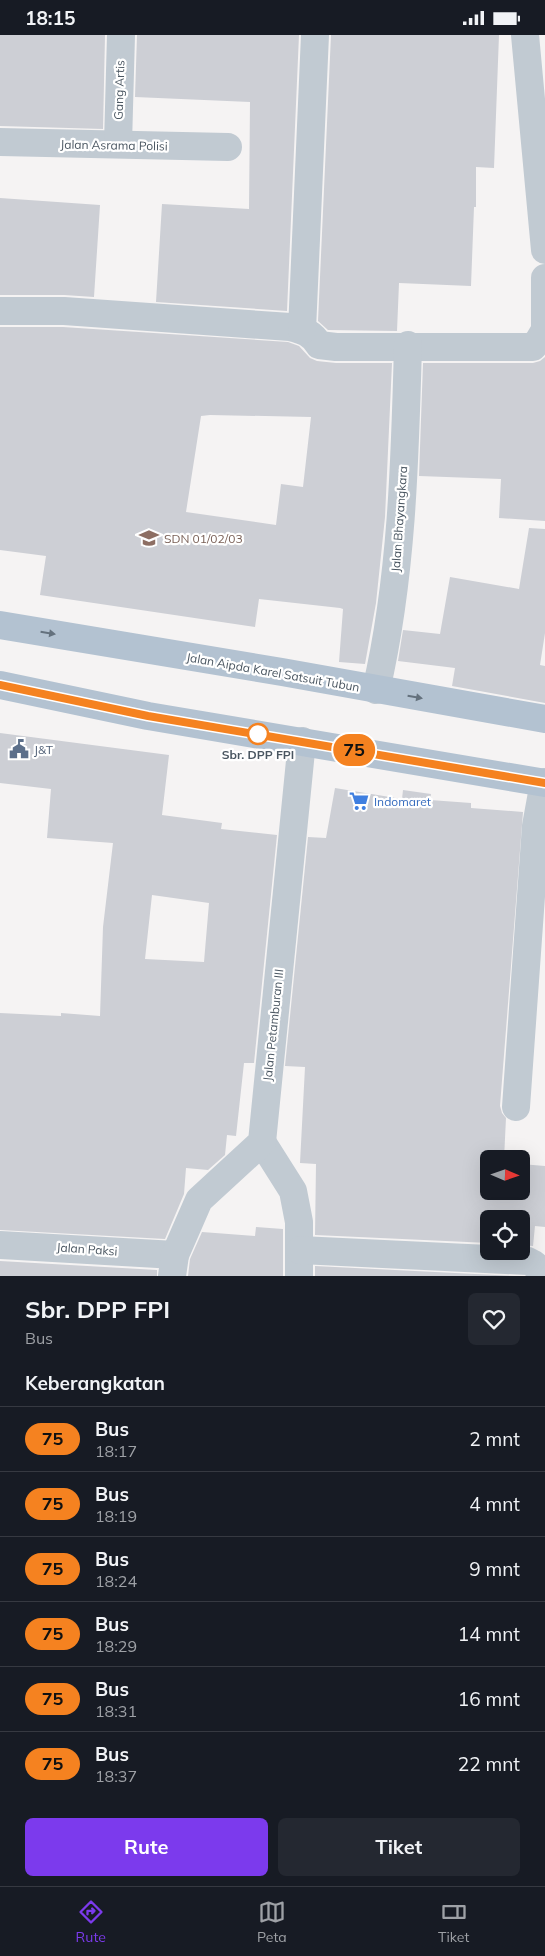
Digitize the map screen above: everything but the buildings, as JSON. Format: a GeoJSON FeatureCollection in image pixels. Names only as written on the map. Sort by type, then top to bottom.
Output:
{"type":"FeatureCollection","features":[{"type":"Feature","properties":{"kind":"main road","name":"Jalan Aipda Karel Satsuit Tubun"},"geometry":{"type":"LineString","coordinates":[[0,625],[282,672],[545,719]]}},
{"type":"Feature","properties":{"kind":"main road"},"geometry":{"type":"LineString","coordinates":[[0,685],[148,716],[545,783]]}},
{"type":"Feature","properties":{"kind":"street","name":"Gang Artis"},"geometry":{"type":"LineString","coordinates":[[118,144],[121,35]]}},
{"type":"Feature","properties":{"kind":"street"},"geometry":{"type":"LineString","coordinates":[[302,330],[314,35]]}},
{"type":"Feature","properties":{"kind":"street"},"geometry":{"type":"LineString","coordinates":[[525,35],[545,250]]}},
{"type":"Feature","properties":{"kind":"street","name":"Jalan Asrama Polisi"},"geometry":{"type":"LineString","coordinates":[[0,142],[228,147]]}},
{"type":"Feature","properties":{"kind":"street"},"geometry":{"type":"LineString","coordinates":[[0,311],[64,311],[290,327],[302,330],[314,337],[319,345],[336,347],[408,345],[532,347],[540,340],[545,330],[545,278]]}},
{"type":"Feature","properties":{"kind":"street","name":"Jalan Bhayangkara"},"geometry":{"type":"LineString","coordinates":[[376,690],[395,580],[402,484],[408,345]]}},
{"type":"Feature","properties":{"kind":"street","name":"Jalan Petamburan III"},"geometry":{"type":"LineString","coordinates":[[262,1142],[302,741]]}},
{"type":"Feature","properties":{"kind":"street"},"geometry":{"type":"LineString","coordinates":[[516,1107],[536,826],[545,783]]}},
{"type":"Feature","properties":{"kind":"street"},"geometry":{"type":"LineString","coordinates":[[173,1265],[199,1200],[262,1142],[293,1191],[299,1222],[299,1263],[528,1261],[535,1263],[540,1276]]}},
{"type":"Feature","properties":{"kind":"street","name":"Jalan Paksi"},"geometry":{"type":"LineString","coordinates":[[0,1245],[173,1265]]}},
{"type":"Feature","properties":{"kind":"bus line","name":"75"},"geometry":{"type":"LineString","coordinates":[[0,685],[148,716],[545,783]]}},
{"type":"Feature","properties":{"kind":"place","name":"SDN 01/02/03"},"geometry":{"type":"Point","coordinates":[149,538]}},
{"type":"Feature","properties":{"kind":"place","name":"Sbr. DPP FPI"},"geometry":{"type":"Point","coordinates":[258,734]}},
{"type":"Feature","properties":{"kind":"place","name":"J&T"},"geometry":{"type":"Point","coordinates":[19,749]}},
{"type":"Feature","properties":{"kind":"place","name":"Indomaret"},"geometry":{"type":"Point","coordinates":[359,801]}}]}
